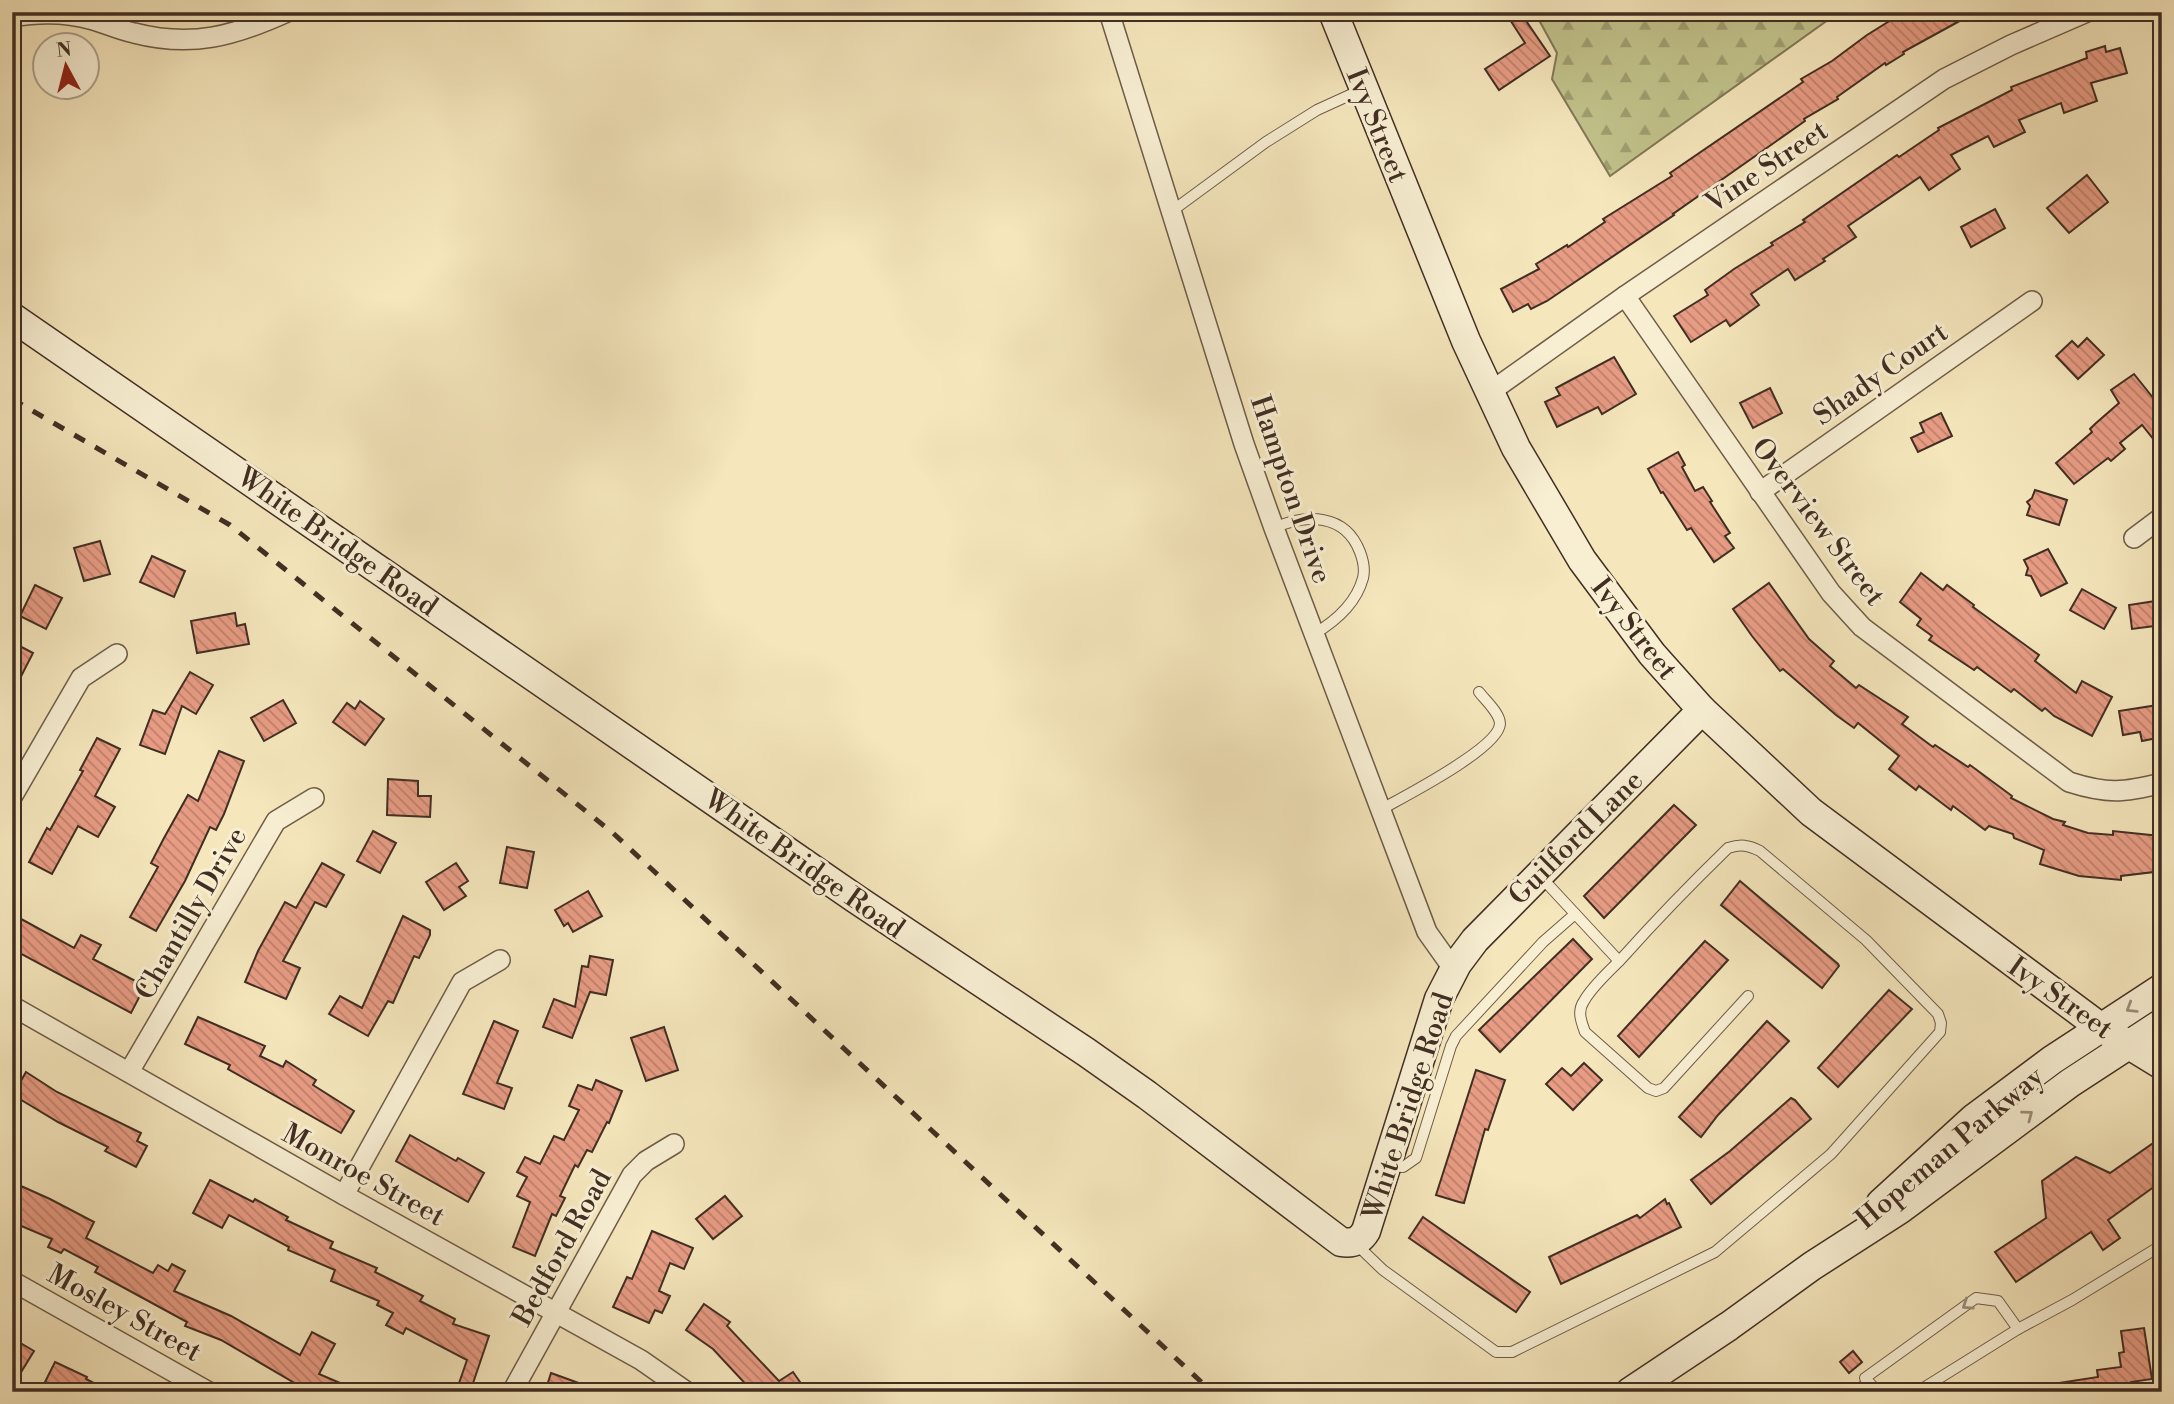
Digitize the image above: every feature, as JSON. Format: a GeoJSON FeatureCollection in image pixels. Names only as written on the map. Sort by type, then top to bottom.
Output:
{"type":"FeatureCollection","features":[{"type":"Feature","properties":{"kind":"main road","name":"Ivy Street"},"geometry":{"type":"LineString","coordinates":[[1333,12],[1466,341],[1522,459],[1582,560],[1645,645],[1702,710],[1811,812],[2099,1027],[2162,1065]]}},
{"type":"Feature","properties":{"kind":"main road","name":"White Bridge Road"},"geometry":{"type":"LineString","coordinates":[[12,317],[899,928],[1096,1059],[1341,1242],[1354,1242],[1362,1238],[1366,1231],[1440,999],[1454,970]]}},
{"type":"Feature","properties":{"kind":"main road","name":"Guilford Lane"},"geometry":{"type":"LineString","coordinates":[[1454,970],[1475,940],[1702,710]]}},
{"type":"Feature","properties":{"kind":"main road","name":"Hopeman Parkway"},"geometry":{"type":"LineString","coordinates":[[1812,1266],[1973,1119],[2099,1027],[2162,988]]}},
{"type":"Feature","properties":{"kind":"main road","name":"Hopeman Parkway"},"geometry":{"type":"LineString","coordinates":[[1630,1392],[1812,1266],[1899,1210],[2070,1083],[2162,1023]]}},
{"type":"Feature","properties":{"kind":"street"},"geometry":{"type":"LineString","coordinates":[[12,17],[34,13],[73,16],[153,37],[195,40],[246,30],[287,12]]}},
{"type":"Feature","properties":{"kind":"street","name":"Hampton Drive"},"geometry":{"type":"LineString","coordinates":[[1109,12],[1244,444],[1273,528],[1427,932],[1454,970]]}},
{"type":"Feature","properties":{"kind":"street","name":"Vine Street"},"geometry":{"type":"LineString","coordinates":[[1490,392],[1625,296],[1944,79],[2011,45],[2087,12]]}},
{"type":"Feature","properties":{"kind":"street","name":"Overview Street"},"geometry":{"type":"LineString","coordinates":[[1625,296],[1830,593],[1861,627],[2069,782],[2099,791],[2135,790],[2162,783]]}},
{"type":"Feature","properties":{"kind":"street","name":"Shady Court"},"geometry":{"type":"LineString","coordinates":[[1760,492],[2032,301]]}},
{"type":"Feature","properties":{"kind":"street"},"geometry":{"type":"LineString","coordinates":[[2134,538],[2162,517]]}},
{"type":"Feature","properties":{"kind":"street"},"geometry":{"type":"LineString","coordinates":[[12,797],[81,678],[117,654]]}},
{"type":"Feature","properties":{"kind":"street","name":"Chantilly Drive"},"geometry":{"type":"LineString","coordinates":[[129,1072],[276,821],[314,798]]}},
{"type":"Feature","properties":{"kind":"street"},"geometry":{"type":"LineString","coordinates":[[344,1195],[462,982],[500,961]]}},
{"type":"Feature","properties":{"kind":"street","name":"Monroe Street"},"geometry":{"type":"LineString","coordinates":[[12,1006],[641,1360],[687,1392]]}},
{"type":"Feature","properties":{"kind":"street","name":"Bedford Road"},"geometry":{"type":"LineString","coordinates":[[512,1392],[632,1175],[646,1161],[674,1144]]}},
{"type":"Feature","properties":{"kind":"street","name":"Mosley Street"},"geometry":{"type":"LineString","coordinates":[[12,1281],[209,1392]]}},
{"type":"Feature","properties":{"kind":"lane"},"geometry":{"type":"LineString","coordinates":[[1172,211],[1276,136],[1317,110],[1363,89]]}},
{"type":"Feature","properties":{"kind":"lane"},"geometry":{"type":"LineString","coordinates":[[1273,528],[1288,522],[1322,518],[1346,531],[1357,544],[1364,571],[1356,595],[1345,611],[1314,634]]}},
{"type":"Feature","properties":{"kind":"lane"},"geometry":{"type":"LineString","coordinates":[[1380,810],[1459,765],[1498,731],[1499,716],[1479,692]]}},
{"type":"Feature","properties":{"kind":"lane"},"geometry":{"type":"LineString","coordinates":[[1354,1242],[1383,1270],[1496,1352],[1512,1353],[1715,1252],[1831,1154],[1940,1032],[1938,1014],[1885,959],[1760,851],[1747,845],[1728,848],[1678,897],[1583,1001],[1581,1021],[1585,1032],[1648,1088],[1656,1091],[1664,1088],[1748,996]]}},
{"type":"Feature","properties":{"kind":"lane"},"geometry":{"type":"LineString","coordinates":[[1538,874],[1619,961]]}},
{"type":"Feature","properties":{"kind":"lane"},"geometry":{"type":"LineString","coordinates":[[1387,1166],[1403,1167],[1416,1158],[1456,1036],[1544,942],[1575,914]]}},
{"type":"Feature","properties":{"kind":"lane"},"geometry":{"type":"LineString","coordinates":[[1917,1392],[2162,1245]]}},
{"type":"Feature","properties":{"kind":"lane"},"geometry":{"type":"LineString","coordinates":[[1878,1392],[1865,1378],[1976,1298],[1998,1301],[2018,1329]]}},
{"type":"Feature","properties":{"kind":"lane"},"geometry":{"type":"LineString","coordinates":[[1856,1392],[1868,1382]]}},
{"type":"Feature","properties":{"kind":"green space"},"geometry":{"type":"Polygon","coordinates":[[[1540,12],[1839,12],[1610,176],[1552,79],[1557,53],[1539,20],[1540,12]]]}},
{"type":"Feature","properties":{"kind":"building"},"geometry":{"type":"Polygon","coordinates":[[[1505,12],[1520,12],[1550,56],[1499,90],[1485,69],[1525,43],[1505,12]]]}},
{"type":"Feature","properties":{"kind":"building"},"geometry":{"type":"Polygon","coordinates":[[[1904,12],[1976,12],[1903,52],[1904,54],[1886,65],[1885,63],[1674,215],[1547,301],[1531,309],[1528,304],[1513,312],[1501,289],[1539,269],[1536,264],[1567,245],[1568,247],[1605,222],[1603,219],[1672,176],[1670,173],[1803,82],[1801,79],[1904,12]]]}},
{"type":"Feature","properties":{"kind":"building"},"geometry":{"type":"Polygon","coordinates":[[[2105,46],[2106,52],[2120,48],[2127,73],[2091,83],[2097,101],[2064,113],[2061,103],[2019,120],[2025,132],[1994,147],[1988,136],[1951,155],[1960,169],[1929,190],[1920,177],[1848,226],[1856,237],[1823,259],[1825,261],[1795,280],[1788,269],[1751,294],[1759,305],[1730,326],[1726,320],[1691,342],[1674,316],[1708,295],[1705,290],[1734,269],[1773,245],[1771,243],[1805,222],[1803,220],[1897,155],[1899,157],[1939,130],[1938,128],[2012,90],[2011,87],[2087,58],[2086,52],[2105,46]]]}},
{"type":"Feature","properties":{"kind":"building"},"geometry":{"type":"Polygon","coordinates":[[[2087,175],[2108,202],[2069,233],[2047,208],[2087,175]]]}},
{"type":"Feature","properties":{"kind":"building"},"geometry":{"type":"Polygon","coordinates":[[[1995,209],[2005,228],[1971,247],[1961,227],[1995,209]]]}},
{"type":"Feature","properties":{"kind":"building"},"geometry":{"type":"Polygon","coordinates":[[[2087,338],[2104,355],[2078,379],[2056,356],[2072,341],[2078,347],[2087,338]]]}},
{"type":"Feature","properties":{"kind":"building"},"geometry":{"type":"Polygon","coordinates":[[[1614,357],[1636,394],[1602,414],[1598,407],[1557,427],[1545,402],[1560,395],[1556,388],[1614,357]]]}},
{"type":"Feature","properties":{"kind":"building"},"geometry":{"type":"Polygon","coordinates":[[[2134,374],[2162,409],[2162,450],[2142,425],[2120,443],[2125,449],[2111,461],[2108,458],[2074,484],[2056,463],[2092,432],[2090,429],[2119,403],[2111,390],[2134,374]]]}},
{"type":"Feature","properties":{"kind":"building"},"geometry":{"type":"Polygon","coordinates":[[[1770,388],[1782,413],[1753,428],[1740,403],[1770,388]]]}},
{"type":"Feature","properties":{"kind":"building"},"geometry":{"type":"Polygon","coordinates":[[[1941,413],[1952,436],[1918,452],[1911,438],[1924,432],[1920,423],[1941,413]]]}},
{"type":"Feature","properties":{"kind":"building"},"geometry":{"type":"Polygon","coordinates":[[[1678,452],[1685,465],[1682,467],[1695,491],[1703,487],[1730,533],[1725,536],[1734,548],[1714,562],[1691,528],[1687,530],[1648,469],[1678,452]]]}},
{"type":"Feature","properties":{"kind":"building"},"geometry":{"type":"Polygon","coordinates":[[[2035,490],[2067,500],[2059,525],[2027,515],[2030,506],[2027,502],[2035,490]]]}},
{"type":"Feature","properties":{"kind":"building"},"geometry":{"type":"Polygon","coordinates":[[[100,541],[110,574],[84,581],[74,548],[100,541]]]}},
{"type":"Feature","properties":{"kind":"building"},"geometry":{"type":"Polygon","coordinates":[[[2048,549],[2067,583],[2041,596],[2031,576],[2026,575],[2028,568],[2024,560],[2048,549]]]}},
{"type":"Feature","properties":{"kind":"building"},"geometry":{"type":"Polygon","coordinates":[[[152,556],[185,571],[174,597],[140,582],[152,556]]]}},
{"type":"Feature","properties":{"kind":"building"},"geometry":{"type":"Polygon","coordinates":[[[1921,573],[1943,590],[1947,585],[2039,655],[2035,661],[2076,693],[2082,681],[2112,697],[2092,736],[2054,716],[2045,708],[2042,711],[2014,689],[2011,692],[1977,667],[1974,670],[1929,640],[1932,636],[1917,625],[1921,619],[1900,602],[1921,573]]]}},
{"type":"Feature","properties":{"kind":"building"},"geometry":{"type":"Polygon","coordinates":[[[1769,583],[1809,639],[1834,661],[1830,666],[1856,688],[1859,685],[1908,717],[1902,724],[1933,747],[1935,745],[1968,767],[1970,765],[2012,796],[2011,798],[2053,819],[2065,822],[2063,825],[2088,833],[2113,835],[2113,831],[2160,836],[2162,871],[2121,876],[2121,880],[2079,876],[2040,864],[2044,850],[2014,838],[2013,834],[1989,826],[1985,830],[1953,806],[1951,810],[1919,786],[1916,790],[1889,769],[1899,756],[1858,723],[1854,728],[1836,715],[1783,669],[1780,671],[1752,636],[1733,609],[1769,583]]]}},
{"type":"Feature","properties":{"kind":"building"},"geometry":{"type":"Polygon","coordinates":[[[35,585],[62,598],[46,629],[20,616],[35,585]]]}},
{"type":"Feature","properties":{"kind":"building"},"geometry":{"type":"Polygon","coordinates":[[[2082,589],[2116,608],[2104,629],[2070,610],[2082,589]]]}},
{"type":"Feature","properties":{"kind":"building"},"geometry":{"type":"Polygon","coordinates":[[[2162,600],[2162,625],[2132,629],[2129,605],[2162,600]]]}},
{"type":"Feature","properties":{"kind":"building"},"geometry":{"type":"Polygon","coordinates":[[[235,613],[237,626],[245,624],[249,644],[197,653],[191,621],[235,613]]]}},
{"type":"Feature","properties":{"kind":"building"},"geometry":{"type":"Polygon","coordinates":[[[12,642],[33,653],[12,694],[12,642]]]}},
{"type":"Feature","properties":{"kind":"building"},"geometry":{"type":"Polygon","coordinates":[[[190,672],[213,685],[196,714],[182,706],[165,754],[140,745],[153,710],[165,714],[190,672]]]}},
{"type":"Feature","properties":{"kind":"building"},"geometry":{"type":"Polygon","coordinates":[[[283,700],[296,723],[264,741],[251,718],[283,700]]]}},
{"type":"Feature","properties":{"kind":"building"},"geometry":{"type":"Polygon","coordinates":[[[360,701],[384,719],[365,745],[333,722],[347,703],[355,709],[360,701]]]}},
{"type":"Feature","properties":{"kind":"building"},"geometry":{"type":"Polygon","coordinates":[[[2158,705],[2162,737],[2142,741],[2140,732],[2123,735],[2119,711],[2158,705]]]}},
{"type":"Feature","properties":{"kind":"building"},"geometry":{"type":"Polygon","coordinates":[[[97,738],[120,749],[95,796],[115,807],[98,837],[78,826],[52,874],[29,862],[83,771],[80,770],[97,738]]]}},
{"type":"Feature","properties":{"kind":"building"},"geometry":{"type":"Polygon","coordinates":[[[219,751],[244,761],[216,830],[210,827],[185,881],[156,931],[130,917],[158,867],[151,863],[164,838],[188,795],[198,801],[219,751]]]}},
{"type":"Feature","properties":{"kind":"building"},"geometry":{"type":"Polygon","coordinates":[[[388,779],[418,781],[418,796],[431,796],[430,817],[387,815],[388,779]]]}},
{"type":"Feature","properties":{"kind":"building"},"geometry":{"type":"Polygon","coordinates":[[[1674,805],[1696,825],[1604,918],[1584,896],[1674,805]]]}},
{"type":"Feature","properties":{"kind":"building"},"geometry":{"type":"Polygon","coordinates":[[[373,831],[396,843],[380,873],[357,861],[373,831]]]}},
{"type":"Feature","properties":{"kind":"building"},"geometry":{"type":"Polygon","coordinates":[[[507,847],[534,852],[527,888],[500,883],[507,847]]]}},
{"type":"Feature","properties":{"kind":"building"},"geometry":{"type":"Polygon","coordinates":[[[322,863],[344,875],[326,907],[315,902],[283,961],[300,968],[286,999],[245,982],[258,951],[285,902],[296,908],[322,863]]]}},
{"type":"Feature","properties":{"kind":"building"},"geometry":{"type":"Polygon","coordinates":[[[456,863],[468,881],[459,887],[466,896],[444,910],[426,882],[456,863]]]}},
{"type":"Feature","properties":{"kind":"building"},"geometry":{"type":"Polygon","coordinates":[[[1740,881],[1838,964],[1822,988],[1721,905],[1740,881]]]}},
{"type":"Feature","properties":{"kind":"building"},"geometry":{"type":"Polygon","coordinates":[[[588,891],[602,916],[573,932],[568,923],[564,926],[555,910],[588,891]]]}},
{"type":"Feature","properties":{"kind":"building"},"geometry":{"type":"Polygon","coordinates":[[[12,914],[74,948],[81,935],[101,945],[93,959],[145,986],[131,1013],[12,949],[12,914]]]}},
{"type":"Feature","properties":{"kind":"building"},"geometry":{"type":"Polygon","coordinates":[[[403,916],[430,930],[430,935],[419,958],[414,956],[393,1003],[388,1001],[368,1036],[329,1014],[340,996],[362,1008],[403,916]]]}},
{"type":"Feature","properties":{"kind":"building"},"geometry":{"type":"Polygon","coordinates":[[[1573,939],[1592,959],[1500,1052],[1479,1030],[1573,939]]]}},
{"type":"Feature","properties":{"kind":"building"},"geometry":{"type":"Polygon","coordinates":[[[1705,941],[1728,960],[1639,1057],[1618,1036],[1705,941]]]}},
{"type":"Feature","properties":{"kind":"building"},"geometry":{"type":"Polygon","coordinates":[[[590,956],[613,960],[606,995],[590,992],[572,1038],[543,1027],[554,999],[575,1007],[582,966],[588,967],[590,956]]]}},
{"type":"Feature","properties":{"kind":"building"},"geometry":{"type":"Polygon","coordinates":[[[1889,990],[1912,1009],[1838,1087],[1818,1068],[1889,990]]]}},
{"type":"Feature","properties":{"kind":"building"},"geometry":{"type":"Polygon","coordinates":[[[198,1017],[265,1046],[260,1056],[283,1067],[286,1061],[316,1080],[313,1085],[354,1111],[341,1133],[228,1069],[230,1065],[185,1044],[198,1017]]]}},
{"type":"Feature","properties":{"kind":"building"},"geometry":{"type":"Polygon","coordinates":[[[494,1021],[518,1031],[497,1083],[512,1088],[504,1109],[463,1094],[494,1021]]]}},
{"type":"Feature","properties":{"kind":"building"},"geometry":{"type":"Polygon","coordinates":[[[1767,1021],[1789,1041],[1718,1115],[1701,1137],[1679,1117],[1767,1021]]]}},
{"type":"Feature","properties":{"kind":"building"},"geometry":{"type":"Polygon","coordinates":[[[664,1027],[678,1070],[646,1081],[631,1038],[664,1027]]]}},
{"type":"Feature","properties":{"kind":"building"},"geometry":{"type":"Polygon","coordinates":[[[1584,1063],[1602,1080],[1573,1110],[1546,1084],[1562,1068],[1571,1076],[1584,1063]]]}},
{"type":"Feature","properties":{"kind":"building"},"geometry":{"type":"Polygon","coordinates":[[[1476,1070],[1505,1080],[1488,1130],[1485,1129],[1464,1203],[1436,1195],[1476,1070]]]}},
{"type":"Feature","properties":{"kind":"building"},"geometry":{"type":"Polygon","coordinates":[[[26,1072],[57,1092],[141,1133],[137,1141],[147,1146],[136,1167],[105,1151],[108,1147],[13,1095],[26,1072]]]}},
{"type":"Feature","properties":{"kind":"building"},"geometry":{"type":"Polygon","coordinates":[[[596,1080],[622,1091],[609,1123],[607,1122],[592,1152],[587,1150],[578,1167],[575,1165],[560,1196],[565,1198],[556,1216],[552,1214],[535,1256],[513,1247],[530,1202],[517,1196],[527,1177],[517,1172],[525,1157],[540,1164],[554,1136],[564,1140],[579,1110],[569,1106],[578,1085],[592,1090],[596,1080]]]}},
{"type":"Feature","properties":{"kind":"building"},"geometry":{"type":"Polygon","coordinates":[[[1791,1098],[1811,1119],[1711,1204],[1691,1180],[1730,1151],[1791,1098]]]}},
{"type":"Feature","properties":{"kind":"building"},"geometry":{"type":"Polygon","coordinates":[[[410,1135],[456,1161],[458,1158],[484,1173],[468,1202],[396,1161],[410,1135]]]}},
{"type":"Feature","properties":{"kind":"building"},"geometry":{"type":"Polygon","coordinates":[[[2162,1137],[2162,1181],[2108,1220],[2120,1238],[2103,1250],[2091,1232],[2016,1282],[1995,1252],[2046,1218],[2042,1181],[2076,1157],[2110,1173],[2162,1137]]]}},
{"type":"Feature","properties":{"kind":"building"},"geometry":{"type":"Polygon","coordinates":[[[210,1180],[253,1202],[255,1199],[288,1217],[286,1220],[333,1242],[330,1248],[377,1268],[375,1272],[423,1296],[420,1301],[455,1319],[453,1324],[489,1336],[470,1392],[456,1392],[467,1360],[406,1328],[403,1334],[386,1325],[393,1313],[377,1305],[379,1301],[331,1281],[335,1270],[288,1250],[289,1247],[229,1215],[222,1228],[193,1213],[210,1180]]]}},
{"type":"Feature","properties":{"kind":"building"},"geometry":{"type":"Polygon","coordinates":[[[12,1182],[94,1222],[86,1238],[153,1273],[158,1265],[168,1271],[172,1264],[185,1271],[174,1291],[231,1316],[300,1355],[312,1332],[335,1344],[319,1374],[361,1392],[310,1392],[221,1340],[185,1326],[187,1322],[95,1272],[98,1267],[64,1249],[61,1253],[48,1247],[52,1239],[12,1222],[12,1182]]]}},
{"type":"Feature","properties":{"kind":"building"},"geometry":{"type":"Polygon","coordinates":[[[725,1196],[742,1216],[713,1239],[696,1219],[725,1196]]]}},
{"type":"Feature","properties":{"kind":"building"},"geometry":{"type":"Polygon","coordinates":[[[1665,1199],[1681,1227],[1561,1284],[1549,1257],[1637,1215],[1640,1218],[1665,1199]]]}},
{"type":"Feature","properties":{"kind":"building"},"geometry":{"type":"Polygon","coordinates":[[[1423,1217],[1530,1292],[1516,1312],[1409,1238],[1423,1217]]]}},
{"type":"Feature","properties":{"kind":"building"},"geometry":{"type":"Polygon","coordinates":[[[652,1231],[693,1248],[684,1269],[670,1263],[659,1291],[670,1296],[662,1313],[655,1310],[649,1323],[613,1307],[627,1277],[632,1279],[652,1231]]]}},
{"type":"Feature","properties":{"kind":"building"},"geometry":{"type":"Polygon","coordinates":[[[704,1304],[730,1322],[727,1326],[779,1381],[793,1372],[807,1392],[753,1392],[713,1349],[686,1330],[704,1304]]]}},
{"type":"Feature","properties":{"kind":"building"},"geometry":{"type":"Polygon","coordinates":[[[2144,1328],[2152,1379],[2131,1382],[2133,1392],[2052,1392],[2052,1384],[2098,1377],[2097,1370],[2121,1367],[2119,1353],[2124,1352],[2121,1331],[2144,1328]]]}},
{"type":"Feature","properties":{"kind":"building"},"geometry":{"type":"Polygon","coordinates":[[[12,1338],[34,1351],[12,1387],[12,1338]]]}},
{"type":"Feature","properties":{"kind":"building"},"geometry":{"type":"Polygon","coordinates":[[[1853,1351],[1862,1362],[1849,1373],[1840,1362],[1853,1351]]]}},
{"type":"Feature","properties":{"kind":"building"},"geometry":{"type":"Polygon","coordinates":[[[55,1362],[111,1392],[50,1392],[53,1385],[45,1382],[55,1362]]]}},
{"type":"Feature","properties":{"kind":"building"},"geometry":{"type":"Polygon","coordinates":[[[551,1373],[598,1390],[598,1392],[545,1392],[551,1373]]]}},
{"type":"Feature","properties":{"kind":"railway"},"geometry":{"type":"LineString","coordinates":[[12,399],[230,525],[613,833],[1212,1392]]}}]}
